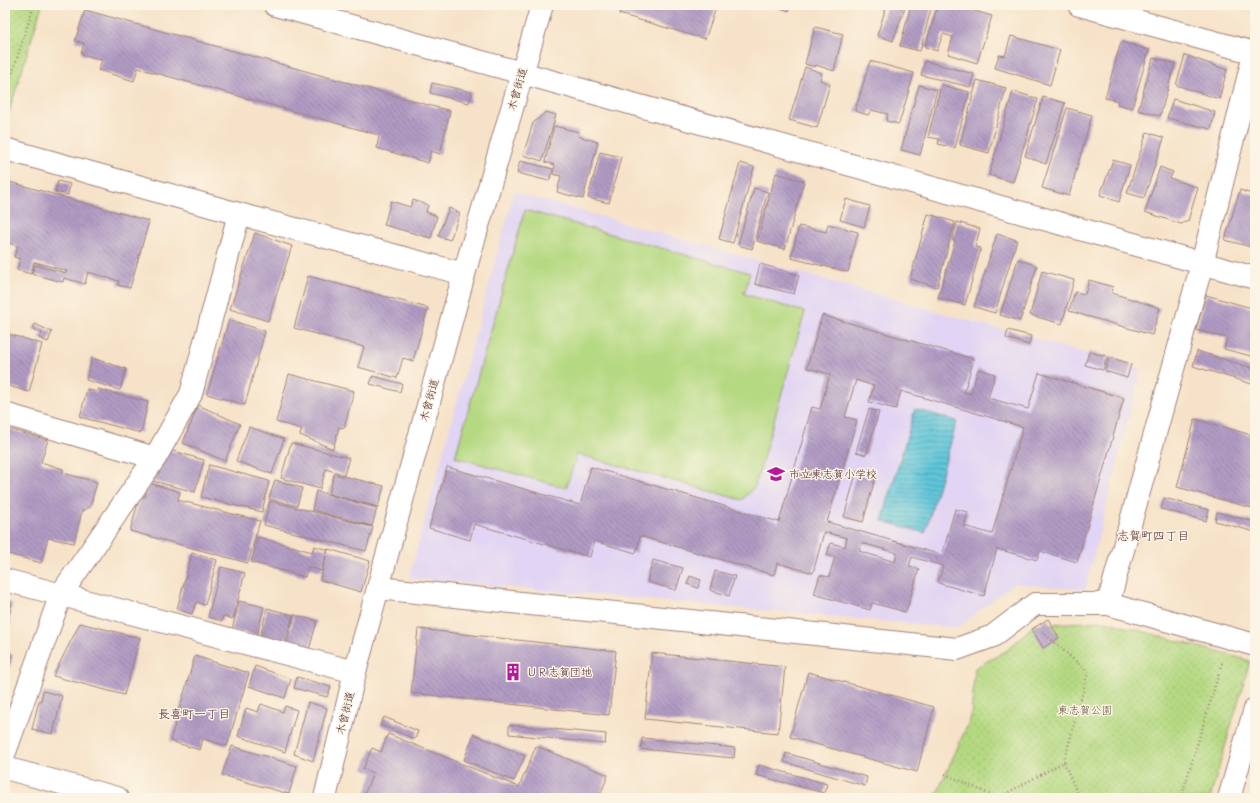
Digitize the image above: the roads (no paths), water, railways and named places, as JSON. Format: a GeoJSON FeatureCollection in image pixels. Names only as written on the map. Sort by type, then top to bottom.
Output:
{"type":"FeatureCollection","features":[{"type":"Feature","properties":{"kind":"street"},"geometry":{"type":"LineString","coordinates":[[275,5],[522,72],[1255,278]]}},
{"type":"Feature","properties":{"kind":"street","name":"木曾街道"},"geometry":{"type":"LineString","coordinates":[[325,798],[355,672],[464,274],[542,5]]}},
{"type":"Feature","properties":{"kind":"street"},"geometry":{"type":"LineString","coordinates":[[1079,5],[1255,52],[1202,264],[1108,604]]}},
{"type":"Feature","properties":{"kind":"street"},"geometry":{"type":"LineString","coordinates":[[5,149],[239,214],[464,274]]}},
{"type":"Feature","properties":{"kind":"street"},"geometry":{"type":"LineString","coordinates":[[5,752],[60,594],[155,458],[191,394],[239,214]]}},
{"type":"Feature","properties":{"kind":"street"},"geometry":{"type":"LineString","coordinates":[[5,414],[155,458]]}},
{"type":"Feature","properties":{"kind":"street"},"geometry":{"type":"LineString","coordinates":[[5,580],[355,672]]}},
{"type":"Feature","properties":{"kind":"street"},"geometry":{"type":"LineString","coordinates":[[378,588],[957,649],[993,636],[1034,604],[1108,604],[1255,645]]}},
{"type":"Feature","properties":{"kind":"street"},"geometry":{"type":"LineString","coordinates":[[1229,798],[1255,709]]}},
{"type":"Feature","properties":{"kind":"street"},"geometry":{"type":"LineString","coordinates":[[5,768],[117,798]]}},
{"type":"Feature","properties":{"kind":"water"},"geometry":{"type":"Polygon","coordinates":[[[915,409],[957,421],[925,533],[882,521],[915,409]]]}},
{"type":"Feature","properties":{"kind":"place","name":"市立東志賀小学校"},"geometry":{"type":"Point","coordinates":[776,474]}},
{"type":"Feature","properties":{"kind":"place","name":"ＵＲ志賀団地"},"geometry":{"type":"Point","coordinates":[513,672]}},
{"type":"Feature","properties":{"kind":"district","name":"志賀町四丁目"},"geometry":{"type":"Point","coordinates":[1153,536]}},
{"type":"Feature","properties":{"kind":"district","name":"長喜町一丁目"},"geometry":{"type":"Point","coordinates":[194,714]}},
{"type":"Feature","properties":{"kind":"park label","name":"東志賀公園"},"geometry":{"type":"Point","coordinates":[1085,710]}}]}
